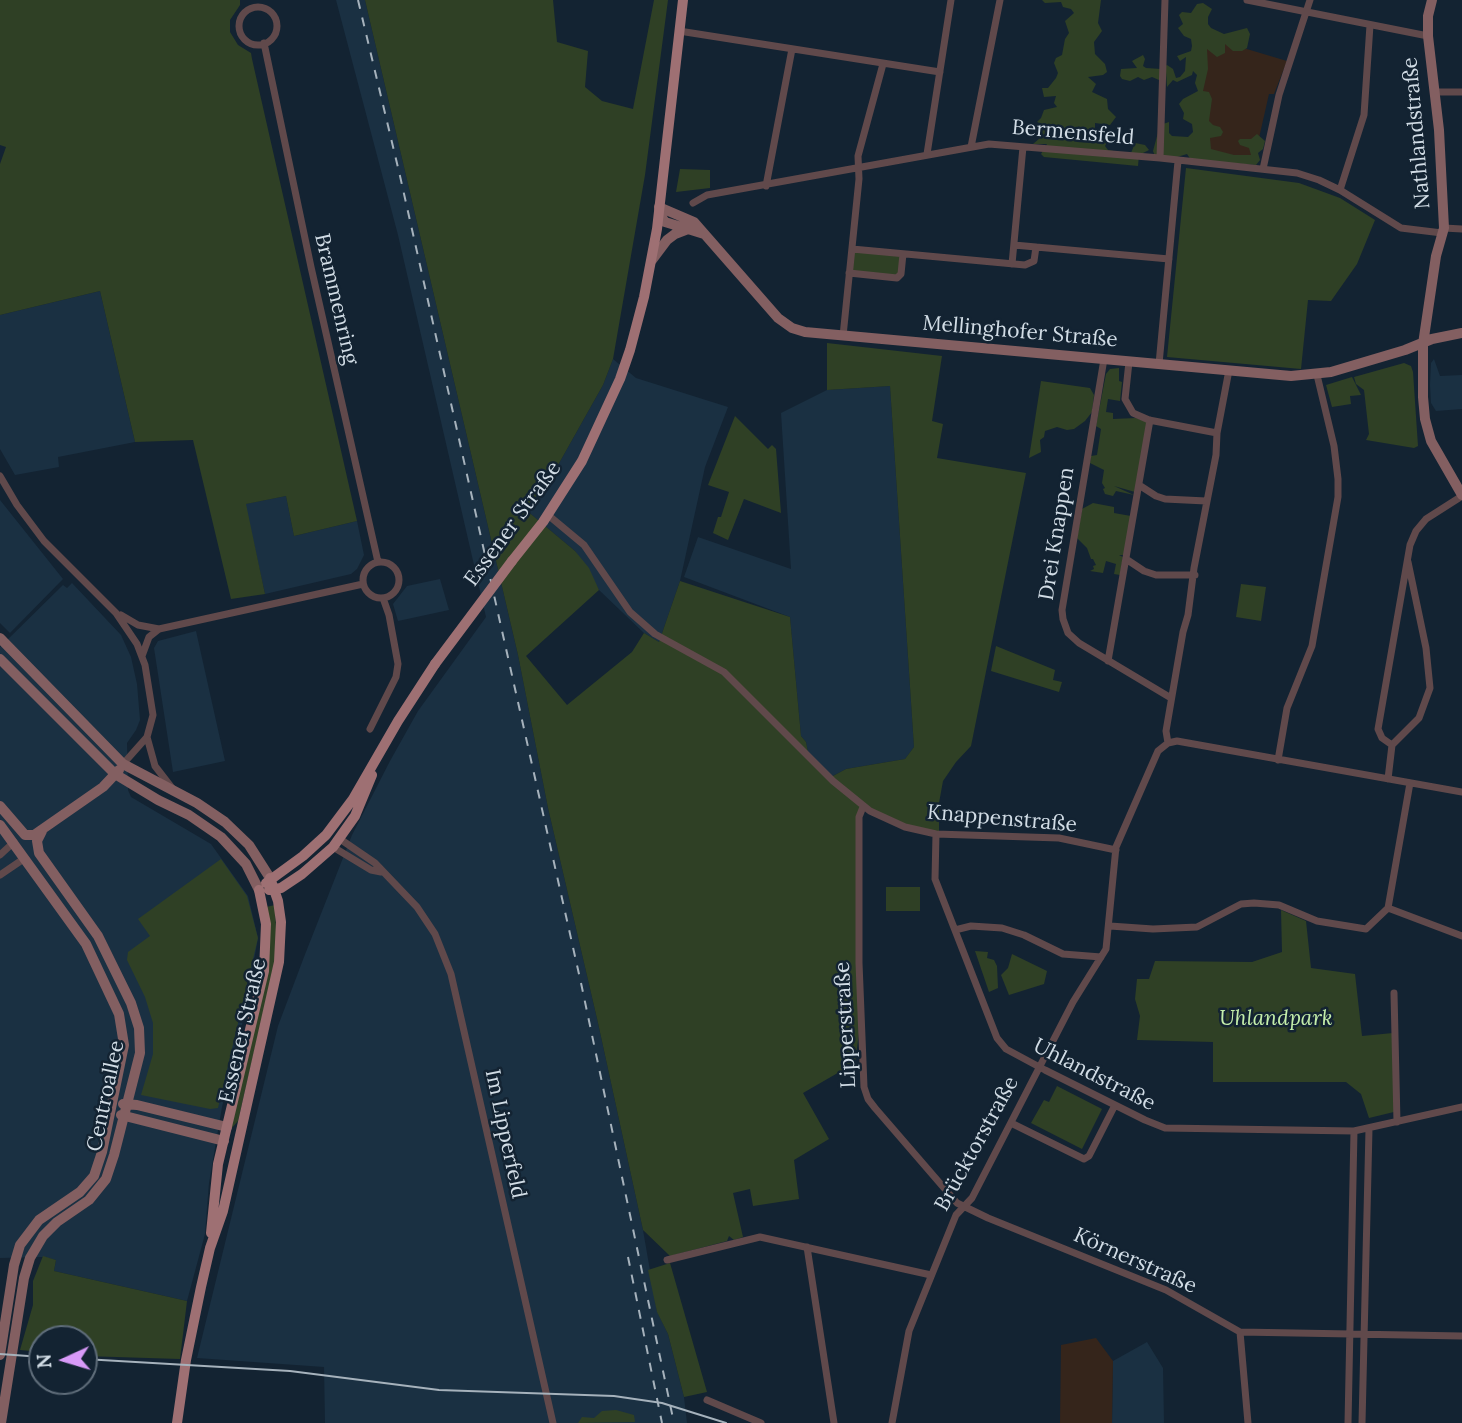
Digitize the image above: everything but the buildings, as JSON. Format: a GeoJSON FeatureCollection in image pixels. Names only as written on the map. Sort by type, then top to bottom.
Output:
{"type":"FeatureCollection","features":[{"type":"Feature","properties":{"kind":"main road","name":"Essener Straße"},"geometry":{"type":"LineString","coordinates":[[210,1248],[215,1179],[258,1000],[266,955],[266,924],[259,890],[270,878],[293,863],[326,835],[347,808],[435,664],[548,515],[582,461],[620,379],[638,322],[652,260],[683,0]]}},
{"type":"Feature","properties":{"kind":"main road","name":"Essener Straße"},"geometry":{"type":"LineString","coordinates":[[275,890],[312,867],[336,843],[362,802],[375,762]]}},
{"type":"Feature","properties":{"kind":"main road"},"geometry":{"type":"LineString","coordinates":[[326,835],[336,843]]}},
{"type":"Feature","properties":{"kind":"main road","name":"Essener Straße"},"geometry":{"type":"LineString","coordinates":[[177,1423],[186,1360],[210,1248],[223,1211],[280,955],[281,922],[270,878]]}},
{"type":"Feature","properties":{"kind":"main road"},"geometry":{"type":"LineString","coordinates":[[259,890],[275,890]]}},
{"type":"Feature","properties":{"kind":"main road","name":"Essener Straße"},"geometry":{"type":"LineString","coordinates":[[227,1127],[238,1139]]}},
{"type":"Feature","properties":{"kind":"main road"},"geometry":{"type":"LineString","coordinates":[[223,1141],[238,1139]]}},
{"type":"Feature","properties":{"kind":"street"},"geometry":{"type":"LineString","coordinates":[[927,155],[951,0]]}},
{"type":"Feature","properties":{"kind":"street"},"geometry":{"type":"LineString","coordinates":[[971,147],[1000,0]]}},
{"type":"Feature","properties":{"kind":"street"},"geometry":{"type":"LineString","coordinates":[[1160,158],[1164,83],[1164,0]]}},
{"type":"Feature","properties":{"kind":"street"},"geometry":{"type":"LineString","coordinates":[[1247,0],[1428,36]]}},
{"type":"Feature","properties":{"kind":"street"},"geometry":{"type":"LineString","coordinates":[[1262,169],[1279,95],[1310,0]]}},
{"type":"Feature","properties":{"kind":"street","name":"Nathlandstraße"},"geometry":{"type":"LineString","coordinates":[[1432,0],[1428,16],[1428,36],[1439,130],[1443,231],[1423,344],[1422,386],[1426,426],[1433,446],[1462,496]]}},
{"type":"Feature","properties":{"kind":"street","name":"Brammenring"},"geometry":{"type":"LineString","coordinates":[[250,4],[258,4],[272,13],[277,25],[273,38],[264,43],[250,42],[241,32],[240,20],[250,4]]}},
{"type":"Feature","properties":{"kind":"street"},"geometry":{"type":"LineString","coordinates":[[1340,190],[1364,115],[1370,24]]}},
{"type":"Feature","properties":{"kind":"street"},"geometry":{"type":"LineString","coordinates":[[679,31],[940,72]]}},
{"type":"Feature","properties":{"kind":"street","name":"Brammenring"},"geometry":{"type":"LineString","coordinates":[[264,43],[378,562]]}},
{"type":"Feature","properties":{"kind":"street"},"geometry":{"type":"LineString","coordinates":[[766,186],[792,49]]}},
{"type":"Feature","properties":{"kind":"street"},"geometry":{"type":"LineString","coordinates":[[843,336],[859,179],[858,156],[883,64]]}},
{"type":"Feature","properties":{"kind":"street"},"geometry":{"type":"LineString","coordinates":[[1435,92],[1462,92]]}},
{"type":"Feature","properties":{"kind":"street","name":"Bermensfeld"},"geometry":{"type":"LineString","coordinates":[[693,203],[707,195],[989,144],[1297,173],[1340,190],[1401,228],[1443,231],[1462,229]]}},
{"type":"Feature","properties":{"kind":"street"},"geometry":{"type":"LineString","coordinates":[[1013,264],[1023,147]]}},
{"type":"Feature","properties":{"kind":"street"},"geometry":{"type":"LineString","coordinates":[[1159,364],[1178,161]]}},
{"type":"Feature","properties":{"kind":"street"},"geometry":{"type":"LineString","coordinates":[[659,207],[665,222],[704,234]]}},
{"type":"Feature","properties":{"kind":"street","name":"Mellinghofer Straße"},"geometry":{"type":"LineString","coordinates":[[659,207],[691,220],[786,324],[805,332],[1291,376],[1317,375],[1432,339],[1462,333]]}},
{"type":"Feature","properties":{"kind":"street"},"geometry":{"type":"LineString","coordinates":[[652,260],[670,237],[688,229]]}},
{"type":"Feature","properties":{"kind":"street"},"geometry":{"type":"LineString","coordinates":[[1014,245],[1169,258]]}},
{"type":"Feature","properties":{"kind":"street"},"geometry":{"type":"LineString","coordinates":[[852,249],[1031,264],[1036,247]]}},
{"type":"Feature","properties":{"kind":"street"},"geometry":{"type":"LineString","coordinates":[[849,273],[897,278],[901,274],[903,254]]}},
{"type":"Feature","properties":{"kind":"street","name":"Drei Knappen"},"geometry":{"type":"LineString","coordinates":[[1104,359],[1062,614],[1066,629],[1075,640],[1171,698]]}},
{"type":"Feature","properties":{"kind":"street"},"geometry":{"type":"LineString","coordinates":[[1129,362],[1125,402],[1133,413],[1150,420],[1217,433]]}},
{"type":"Feature","properties":{"kind":"street"},"geometry":{"type":"LineString","coordinates":[[1168,743],[1166,731],[1171,698],[1195,575],[1229,370]]}},
{"type":"Feature","properties":{"kind":"street"},"geometry":{"type":"LineString","coordinates":[[1278,760],[1287,708],[1312,646],[1337,501],[1338,479],[1334,446],[1317,375]]}},
{"type":"Feature","properties":{"kind":"street"},"geometry":{"type":"LineString","coordinates":[[1108,661],[1150,420]]}},
{"type":"Feature","properties":{"kind":"street"},"geometry":{"type":"LineString","coordinates":[[0,476],[44,541],[116,613],[133,636],[142,657],[153,707],[152,722],[146,737],[115,775],[103,787],[42,831],[31,836],[25,835],[0,806]]}},
{"type":"Feature","properties":{"kind":"street"},"geometry":{"type":"LineString","coordinates":[[1139,485],[1165,499],[1206,501]]}},
{"type":"Feature","properties":{"kind":"street"},"geometry":{"type":"LineString","coordinates":[[1392,745],[1382,737],[1378,729],[1411,541],[1423,522],[1462,496]]}},
{"type":"Feature","properties":{"kind":"street","name":"Knappenstraße"},"geometry":{"type":"LineString","coordinates":[[548,515],[584,545],[630,612],[661,637],[724,672],[833,781],[863,807],[897,824],[936,834],[1059,838],[1116,850]]}},
{"type":"Feature","properties":{"kind":"street"},"geometry":{"type":"LineString","coordinates":[[1126,559],[1144,571],[1156,575],[1195,575]]}},
{"type":"Feature","properties":{"kind":"street"},"geometry":{"type":"LineString","coordinates":[[378,562],[393,566],[400,579],[396,591],[383,598],[372,596],[363,584],[366,570],[378,562]]}},
{"type":"Feature","properties":{"kind":"street"},"geometry":{"type":"LineString","coordinates":[[1388,779],[1392,745],[1419,718],[1430,688],[1429,666],[1408,562]]}},
{"type":"Feature","properties":{"kind":"street"},"geometry":{"type":"LineString","coordinates":[[116,613],[138,625],[159,629],[363,584]]}},
{"type":"Feature","properties":{"kind":"street"},"geometry":{"type":"LineString","coordinates":[[370,729],[396,677],[398,664],[383,598]]}},
{"type":"Feature","properties":{"kind":"street"},"geometry":{"type":"LineString","coordinates":[[142,657],[149,637],[159,629]]}},
{"type":"Feature","properties":{"kind":"street"},"geometry":{"type":"LineString","coordinates":[[0,638],[123,764],[215,814],[254,850],[270,878]]}},
{"type":"Feature","properties":{"kind":"street"},"geometry":{"type":"LineString","coordinates":[[0,659],[115,775],[212,829],[229,844],[246,864],[259,890]]}},
{"type":"Feature","properties":{"kind":"street"},"geometry":{"type":"LineString","coordinates":[[146,737],[155,766],[174,790]]}},
{"type":"Feature","properties":{"kind":"street"},"geometry":{"type":"LineString","coordinates":[[1116,850],[1157,753],[1168,743],[1177,741],[1462,792]]}},
{"type":"Feature","properties":{"kind":"street"},"geometry":{"type":"LineString","coordinates":[[1110,926],[1197,928],[1241,904],[1254,902],[1279,905],[1312,920],[1366,929],[1388,908],[1410,783]]}},
{"type":"Feature","properties":{"kind":"street","name":"Lipperstraße"},"geometry":{"type":"LineString","coordinates":[[863,807],[859,817],[859,963],[864,1087],[872,1105],[962,1207]]}},
{"type":"Feature","properties":{"kind":"street","name":"Centroallee"},"geometry":{"type":"LineString","coordinates":[[0,825],[79,933],[119,1014],[124,1045],[115,1095],[118,1108],[124,1117],[108,1173],[102,1186],[89,1200],[51,1228],[32,1254],[24,1278],[1,1423]]}},
{"type":"Feature","properties":{"kind":"street","name":"Centroallee"},"geometry":{"type":"LineString","coordinates":[[0,1355],[15,1258],[20,1245],[39,1220],[80,1192],[94,1176],[140,1053],[136,1018],[98,936],[39,853],[37,843],[42,831]]}},
{"type":"Feature","properties":{"kind":"street","name":"Uhlandstraße"},"geometry":{"type":"LineString","coordinates":[[936,834],[934,876],[999,1041],[1006,1049],[1040,1067],[1165,1128],[1354,1131],[1462,1107]]}},
{"type":"Feature","properties":{"kind":"street"},"geometry":{"type":"LineString","coordinates":[[0,855],[14,842]]}},
{"type":"Feature","properties":{"kind":"street","name":"Im Lipperfeld"},"geometry":{"type":"LineString","coordinates":[[336,843],[371,870],[382,872],[406,893],[427,919],[450,974],[553,1423]]}},
{"type":"Feature","properties":{"kind":"street","name":"Brücktorstraße"},"geometry":{"type":"LineString","coordinates":[[891,1423],[909,1331],[956,1215],[972,1198],[1073,1002],[1107,945],[1116,850]]}},
{"type":"Feature","properties":{"kind":"street"},"geometry":{"type":"LineString","coordinates":[[0,875],[25,858]]}},
{"type":"Feature","properties":{"kind":"street"},"geometry":{"type":"LineString","coordinates":[[1388,908],[1462,936]]}},
{"type":"Feature","properties":{"kind":"street"},"geometry":{"type":"LineString","coordinates":[[955,930],[974,926],[1002,928],[1021,933],[1063,954],[1101,957]]}},
{"type":"Feature","properties":{"kind":"street"},"geometry":{"type":"LineString","coordinates":[[1394,993],[1397,1122]]}},
{"type":"Feature","properties":{"kind":"street"},"geometry":{"type":"LineString","coordinates":[[1011,1123],[1084,1159],[1089,1156],[1115,1105]]}},
{"type":"Feature","properties":{"kind":"street"},"geometry":{"type":"LineString","coordinates":[[118,1108],[227,1127]]}},
{"type":"Feature","properties":{"kind":"street"},"geometry":{"type":"LineString","coordinates":[[124,1117],[223,1141]]}},
{"type":"Feature","properties":{"kind":"street"},"geometry":{"type":"LineString","coordinates":[[1362,1423],[1369,1129]]}},
{"type":"Feature","properties":{"kind":"street"},"geometry":{"type":"LineString","coordinates":[[1348,1423],[1354,1131]]}},
{"type":"Feature","properties":{"kind":"street","name":"Körnerstraße"},"geometry":{"type":"LineString","coordinates":[[962,1207],[1166,1290],[1240,1332],[1462,1336]]}},
{"type":"Feature","properties":{"kind":"street"},"geometry":{"type":"LineString","coordinates":[[667,1260],[761,1237],[931,1275]]}},
{"type":"Feature","properties":{"kind":"street"},"geometry":{"type":"LineString","coordinates":[[807,1247],[834,1423]]}},
{"type":"Feature","properties":{"kind":"street"},"geometry":{"type":"LineString","coordinates":[[1240,1332],[1248,1423]]}},
{"type":"Feature","properties":{"kind":"street"},"geometry":{"type":"LineString","coordinates":[[707,1400],[761,1423]]}},
{"type":"Feature","properties":{"kind":"shaded area"},"geometry":{"type":"Polygon","coordinates":[[[336,0],[365,0],[518,655],[548,808],[643,1230],[657,1311],[668,1334],[684,1397],[687,1423],[325,1423],[324,1367],[197,1358],[278,1026],[304,957],[352,835],[390,761],[418,711],[486,617],[398,235],[336,0]]]}},
{"type":"Feature","properties":{"kind":"shaded area"},"geometry":{"type":"Polygon","coordinates":[[[1200,35],[1287,61],[1274,94],[1269,94],[1254,160],[1196,153],[1200,35]]]}},
{"type":"Feature","properties":{"kind":"shaded area"},"geometry":{"type":"Polygon","coordinates":[[[100,291],[135,442],[58,457],[59,467],[15,475],[0,449],[0,315],[100,291]]]}},
{"type":"Feature","properties":{"kind":"shaded area"},"geometry":{"type":"Polygon","coordinates":[[[613,359],[636,378],[728,407],[705,467],[680,581],[659,642],[644,633],[599,590],[575,551],[526,510],[553,474],[603,385],[613,359]]]}},
{"type":"Feature","properties":{"kind":"shaded area"},"geometry":{"type":"Polygon","coordinates":[[[1434,359],[1440,376],[1462,375],[1462,409],[1436,411],[1431,403],[1431,363],[1434,359]]]}},
{"type":"Feature","properties":{"kind":"shaded area"},"geometry":{"type":"Polygon","coordinates":[[[890,386],[914,747],[905,759],[846,769],[831,777],[809,757],[806,742],[801,736],[790,617],[684,577],[698,537],[791,569],[781,413],[827,390],[890,386]]]}},
{"type":"Feature","properties":{"kind":"shaded area"},"geometry":{"type":"Polygon","coordinates":[[[286,496],[294,536],[357,521],[364,555],[357,569],[351,574],[265,594],[245,504],[286,496]]]}},
{"type":"Feature","properties":{"kind":"shaded area"},"geometry":{"type":"Polygon","coordinates":[[[0,500],[63,579],[10,633],[0,623],[0,500]]]}},
{"type":"Feature","properties":{"kind":"shaded area"},"geometry":{"type":"Polygon","coordinates":[[[440,579],[449,610],[398,621],[393,604],[407,586],[440,579]]]}},
{"type":"Feature","properties":{"kind":"shaded area"},"geometry":{"type":"Polygon","coordinates":[[[72,583],[121,635],[131,657],[137,684],[140,720],[127,743],[128,790],[131,797],[211,844],[248,896],[258,938],[243,1021],[222,1107],[209,1183],[205,1234],[187,1301],[54,1271],[56,1260],[43,1257],[0,1258],[0,647],[63,585],[67,588],[72,583]]]}},
{"type":"Feature","properties":{"kind":"shaded area"},"geometry":{"type":"Polygon","coordinates":[[[196,631],[225,761],[173,772],[154,648],[158,641],[196,631]]]}},
{"type":"Feature","properties":{"kind":"shaded area"},"geometry":{"type":"Polygon","coordinates":[[[1096,1338],[1113,1361],[1112,1423],[1060,1423],[1061,1345],[1096,1338]]]}},
{"type":"Feature","properties":{"kind":"shaded area"},"geometry":{"type":"Polygon","coordinates":[[[1147,1342],[1163,1368],[1164,1423],[1112,1423],[1113,1361],[1147,1342]]]}},
{"type":"Feature","properties":{"kind":"green space"},"geometry":{"type":"Polygon","coordinates":[[[0,0],[240,0],[240,5],[230,20],[230,32],[238,45],[251,53],[357,521],[294,536],[286,496],[246,504],[265,594],[231,599],[193,440],[135,442],[100,291],[0,315],[0,164],[6,147],[0,145],[0,0]]]}},
{"type":"Feature","properties":{"kind":"green space"},"geometry":{"type":"Polygon","coordinates":[[[365,0],[553,0],[557,42],[588,51],[585,87],[602,101],[633,109],[654,0],[668,0],[645,175],[613,359],[603,385],[553,474],[526,510],[575,551],[589,568],[599,590],[526,656],[567,705],[632,652],[644,633],[659,642],[680,581],[790,617],[801,736],[806,742],[809,757],[831,777],[846,769],[905,759],[914,747],[890,386],[827,390],[827,343],[942,356],[932,421],[943,424],[937,458],[1026,473],[971,746],[943,781],[939,803],[939,833],[906,826],[862,806],[861,1018],[855,1063],[803,1093],[829,1139],[794,1160],[799,1199],[753,1206],[750,1189],[733,1193],[743,1237],[734,1240],[729,1236],[727,1241],[670,1256],[643,1230],[548,808],[518,655],[365,0]]]}},
{"type":"Feature","properties":{"kind":"green space"},"geometry":{"type":"Polygon","coordinates":[[[1042,0],[1101,0],[1098,23],[1102,31],[1094,42],[1095,54],[1105,64],[1107,72],[1088,77],[1096,84],[1092,92],[1107,99],[1108,109],[1116,117],[1110,125],[1095,123],[1095,137],[1108,140],[1105,146],[1108,150],[1126,153],[1131,153],[1135,143],[1145,145],[1149,150],[1139,155],[1138,166],[1044,157],[1041,154],[1047,144],[1033,144],[1040,138],[1042,124],[1037,122],[1044,110],[1057,107],[1054,103],[1056,96],[1044,97],[1042,88],[1048,88],[1056,78],[1058,73],[1054,63],[1056,58],[1062,55],[1069,33],[1065,21],[1074,13],[1063,7],[1061,2],[1045,3],[1042,0]]]}},
{"type":"Feature","properties":{"kind":"green space"},"geometry":{"type":"Polygon","coordinates":[[[1203,3],[1212,9],[1208,17],[1211,28],[1224,34],[1247,28],[1250,34],[1247,48],[1242,51],[1233,51],[1225,44],[1225,53],[1217,57],[1207,49],[1208,69],[1203,91],[1209,92],[1212,99],[1209,121],[1223,132],[1221,136],[1210,138],[1211,149],[1234,155],[1251,155],[1249,148],[1240,145],[1238,141],[1251,139],[1257,134],[1265,141],[1263,149],[1258,153],[1260,160],[1256,165],[1191,160],[1187,154],[1174,158],[1155,156],[1153,151],[1160,125],[1169,122],[1169,133],[1172,136],[1188,137],[1193,132],[1192,124],[1183,119],[1184,113],[1179,104],[1198,91],[1195,83],[1197,75],[1193,71],[1192,75],[1177,82],[1173,80],[1167,87],[1166,72],[1159,80],[1152,77],[1144,80],[1138,77],[1130,81],[1120,76],[1121,69],[1137,68],[1132,61],[1143,55],[1143,66],[1146,68],[1161,69],[1167,65],[1173,69],[1176,78],[1180,77],[1185,71],[1186,57],[1180,61],[1177,56],[1191,51],[1192,46],[1191,39],[1184,36],[1178,28],[1183,24],[1179,15],[1182,12],[1191,13],[1197,4],[1203,3]]]}},
{"type":"Feature","properties":{"kind":"green space"},"geometry":{"type":"Polygon","coordinates":[[[1186,168],[1299,183],[1340,198],[1375,220],[1357,264],[1331,301],[1308,300],[1301,369],[1167,357],[1186,168]]]}},
{"type":"Feature","properties":{"kind":"green space"},"geometry":{"type":"Polygon","coordinates":[[[680,169],[710,170],[710,188],[676,192],[680,169]]]}},
{"type":"Feature","properties":{"kind":"green space"},"geometry":{"type":"Polygon","coordinates":[[[852,249],[903,254],[900,276],[849,273],[852,249]]]}},
{"type":"Feature","properties":{"kind":"green space"},"geometry":{"type":"Polygon","coordinates":[[[1404,363],[1411,366],[1413,372],[1418,446],[1414,448],[1366,440],[1369,434],[1364,390],[1356,384],[1354,377],[1404,363]]]}},
{"type":"Feature","properties":{"kind":"green space"},"geometry":{"type":"Polygon","coordinates":[[[1119,368],[1119,381],[1122,382],[1120,401],[1108,399],[1106,412],[1113,413],[1113,419],[1136,418],[1147,422],[1135,492],[1114,486],[1134,495],[1116,491],[1113,496],[1105,494],[1103,489],[1104,470],[1090,463],[1091,456],[1097,455],[1101,429],[1096,426],[1106,374],[1110,369],[1119,368]]]}},
{"type":"Feature","properties":{"kind":"green space"},"geometry":{"type":"Polygon","coordinates":[[[1352,377],[1361,395],[1350,396],[1351,404],[1332,407],[1326,385],[1352,377]]]}},
{"type":"Feature","properties":{"kind":"green space"},"geometry":{"type":"Polygon","coordinates":[[[1041,381],[1090,388],[1094,395],[1092,412],[1074,429],[1057,427],[1045,431],[1040,440],[1041,452],[1029,458],[1041,381]]]}},
{"type":"Feature","properties":{"kind":"green space"},"geometry":{"type":"Polygon","coordinates":[[[735,416],[768,449],[772,445],[776,449],[781,513],[744,499],[728,540],[713,533],[729,492],[708,485],[735,416]]]}},
{"type":"Feature","properties":{"kind":"green space"},"geometry":{"type":"Polygon","coordinates":[[[1093,503],[1114,507],[1114,513],[1131,516],[1124,555],[1119,555],[1123,557],[1120,575],[1114,574],[1116,564],[1106,561],[1103,573],[1090,571],[1096,565],[1087,548],[1077,538],[1082,509],[1093,503]]]}},
{"type":"Feature","properties":{"kind":"green space"},"geometry":{"type":"Polygon","coordinates":[[[1241,584],[1266,587],[1261,621],[1236,617],[1241,584]]]}},
{"type":"Feature","properties":{"kind":"green space"},"geometry":{"type":"Polygon","coordinates":[[[996,646],[1055,670],[1053,680],[1062,682],[1059,692],[991,671],[996,646]]]}},
{"type":"Feature","properties":{"kind":"green space"},"geometry":{"type":"Polygon","coordinates":[[[221,859],[247,896],[258,938],[218,1108],[210,1109],[141,1095],[153,1054],[153,1023],[145,997],[127,960],[128,952],[150,936],[138,919],[221,859]]]}},
{"type":"Feature","properties":{"kind":"green space"},"geometry":{"type":"Polygon","coordinates":[[[886,887],[920,887],[920,911],[886,911],[886,887]]]}},
{"type":"Feature","properties":{"kind":"green space"},"geometry":{"type":"Polygon","coordinates":[[[275,905],[277,953],[238,1121],[231,1129],[264,984],[266,907],[275,905]]]}},
{"type":"Feature","properties":{"kind":"green space","name":"Uhlandpark"},"geometry":{"type":"Polygon","coordinates":[[[1281,910],[1306,921],[1311,968],[1355,974],[1362,1036],[1393,1033],[1398,1111],[1369,1118],[1361,1094],[1346,1082],[1213,1082],[1213,1042],[1137,1040],[1140,1016],[1135,999],[1137,979],[1149,979],[1155,961],[1252,962],[1282,952],[1281,910]]]}},
{"type":"Feature","properties":{"kind":"green space"},"geometry":{"type":"Polygon","coordinates":[[[975,951],[988,952],[987,958],[994,960],[997,966],[998,988],[989,992],[975,951]]]}},
{"type":"Feature","properties":{"kind":"green space"},"geometry":{"type":"Polygon","coordinates":[[[1012,954],[1047,971],[1044,984],[1009,995],[1001,975],[1008,968],[1012,954]]]}},
{"type":"Feature","properties":{"kind":"green space"},"geometry":{"type":"Polygon","coordinates":[[[1057,1086],[1102,1109],[1082,1149],[1031,1123],[1044,1100],[1049,1102],[1057,1086]]]}},
{"type":"Feature","properties":{"kind":"green space"},"geometry":{"type":"Polygon","coordinates":[[[43,1256],[56,1260],[54,1271],[187,1301],[180,1359],[98,1356],[98,1325],[28,1325],[28,1351],[20,1350],[33,1305],[33,1281],[43,1256]]]}},
{"type":"Feature","properties":{"kind":"green space"},"geometry":{"type":"Polygon","coordinates":[[[670,1263],[707,1392],[684,1397],[668,1334],[657,1312],[648,1270],[670,1263]]]}},
{"type":"Feature","properties":{"kind":"green space"},"geometry":{"type":"Polygon","coordinates":[[[616,1410],[634,1415],[635,1422],[578,1423],[582,1417],[594,1418],[602,1411],[616,1410]]]}},
{"type":"Feature","properties":{"kind":"tram line"},"geometry":{"type":"LineString","coordinates":[[0,1354],[28,1356]]}},
{"type":"Feature","properties":{"kind":"tram line"},"geometry":{"type":"LineString","coordinates":[[98,1360],[290,1371],[439,1390],[614,1396],[662,1403],[726,1423]]}},
{"type":"Feature","properties":{"kind":"railway"},"geometry":{"type":"LineString","coordinates":[[358,0],[581,983],[674,1423]]}},
{"type":"Feature","properties":{"kind":"railway"},"geometry":{"type":"LineString","coordinates":[[628,1257],[662,1423]]}}]}
